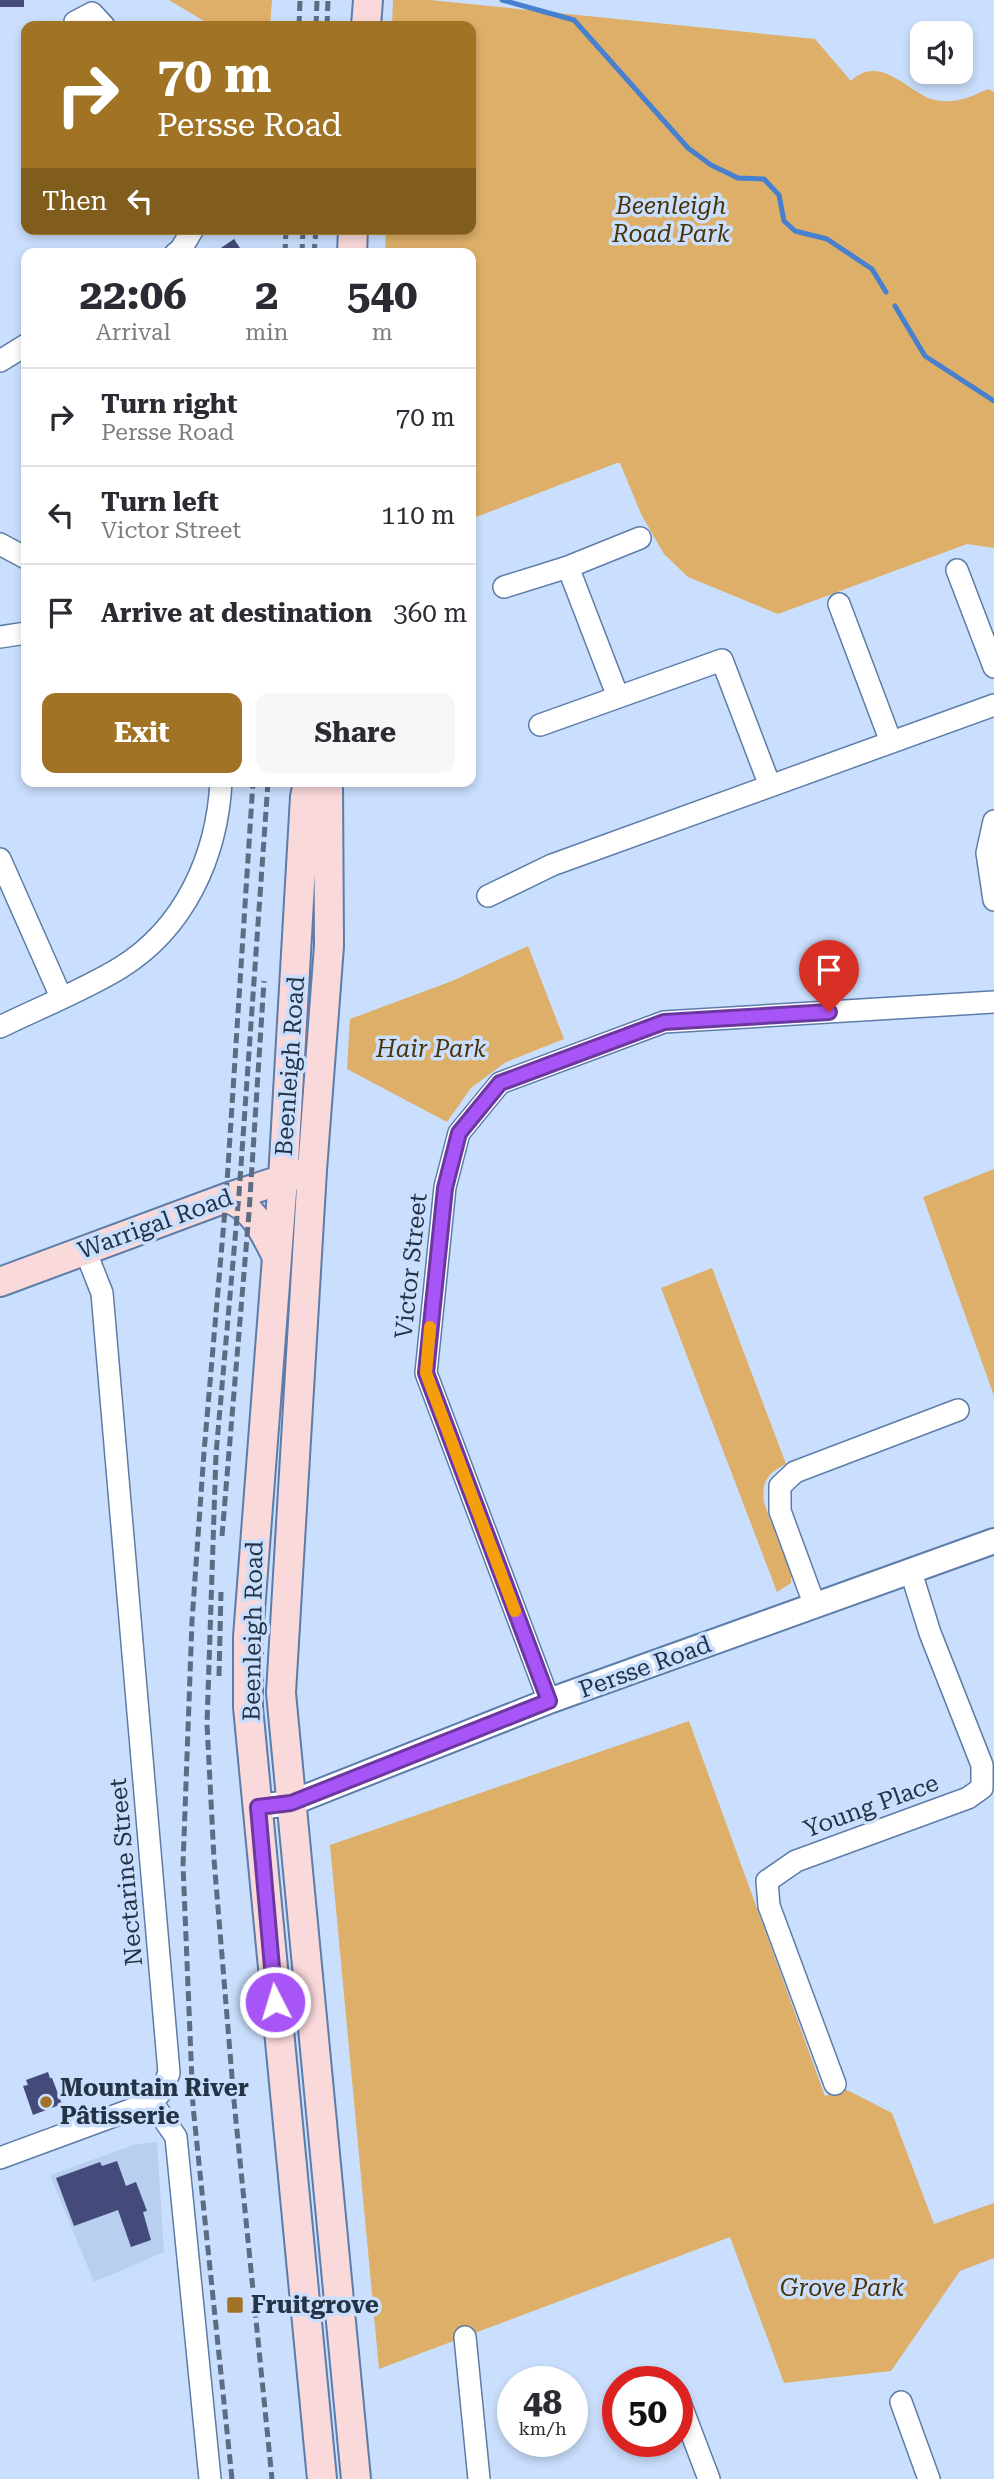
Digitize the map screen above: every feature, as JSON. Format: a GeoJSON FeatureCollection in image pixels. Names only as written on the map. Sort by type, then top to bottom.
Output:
{"type":"FeatureCollection","features":[{"type":"Feature","properties":{"kind":"main road"},"geometry":{"type":"LineString","coordinates":[[366,21],[368,0]]}},
{"type":"Feature","properties":{"kind":"main road","name":"Beenleigh Road"},"geometry":{"type":"LineString","coordinates":[[307,787],[283,1179],[248,1637],[248,1707],[322,2479]]}},
{"type":"Feature","properties":{"kind":"main road","name":"Beenleigh Road"},"geometry":{"type":"LineString","coordinates":[[328,787],[329,946],[312,1170],[281,1693],[356,2479]]}},
{"type":"Feature","properties":{"kind":"main road","name":"Warrigal Road"},"geometry":{"type":"LineString","coordinates":[[0,1282],[226,1198],[312,1170]]}},
{"type":"Feature","properties":{"kind":"main road"},"geometry":{"type":"LineString","coordinates":[[226,1198],[238,1201],[249,1213],[266,1235],[276,1255]]}},
{"type":"Feature","properties":{"kind":"street"},"geometry":{"type":"LineString","coordinates":[[77,21],[92,13],[99,21]]}},
{"type":"Feature","properties":{"kind":"street"},"geometry":{"type":"LineString","coordinates":[[0,361],[21,348]]}},
{"type":"Feature","properties":{"kind":"street"},"geometry":{"type":"LineString","coordinates":[[504,587],[568,567],[640,538]]}},
{"type":"Feature","properties":{"kind":"street"},"geometry":{"type":"LineString","coordinates":[[0,544],[21,555]]}},
{"type":"Feature","properties":{"kind":"street"},"geometry":{"type":"LineString","coordinates":[[568,567],[618,697]]}},
{"type":"Feature","properties":{"kind":"street"},"geometry":{"type":"LineString","coordinates":[[957,570],[994,667]]}},
{"type":"Feature","properties":{"kind":"street"},"geometry":{"type":"LineString","coordinates":[[839,604],[891,742]]}},
{"type":"Feature","properties":{"kind":"street"},"geometry":{"type":"LineString","coordinates":[[0,637],[21,634]]}},
{"type":"Feature","properties":{"kind":"street"},"geometry":{"type":"LineString","coordinates":[[540,725],[722,660],[770,786]]}},
{"type":"Feature","properties":{"kind":"street"},"geometry":{"type":"LineString","coordinates":[[488,896],[512,876],[552,865],[994,705]]}},
{"type":"Feature","properties":{"kind":"street"},"geometry":{"type":"LineString","coordinates":[[0,1027],[120,968],[166,928],[184,905],[201,875],[211,846],[221,787]]}},
{"type":"Feature","properties":{"kind":"street"},"geometry":{"type":"LineString","coordinates":[[994,821],[987,853],[994,900]]}},
{"type":"Feature","properties":{"kind":"street"},"geometry":{"type":"LineString","coordinates":[[0,859],[61,997]]}},
{"type":"Feature","properties":{"kind":"street","name":"Victor Street"},"geometry":{"type":"LineString","coordinates":[[549,1701],[426,1373],[445,1188],[459,1133],[500,1083],[664,1022],[994,1002]]}},
{"type":"Feature","properties":{"kind":"street","name":"Nectarine Street"},"geometry":{"type":"LineString","coordinates":[[85,1250],[102,1293],[160,1953],[169,2073],[161,2092],[152,2102]]}},
{"type":"Feature","properties":{"kind":"street"},"geometry":{"type":"LineString","coordinates":[[814,1606],[780,1511],[780,1486],[795,1472],[958,1410]]}},
{"type":"Feature","properties":{"kind":"street","name":"Persse Road"},"geometry":{"type":"LineString","coordinates":[[258,1807],[291,1803],[549,1701],[994,1541]]}},
{"type":"Feature","properties":{"kind":"street","name":"Young Place"},"geometry":{"type":"LineString","coordinates":[[835,2084],[769,1906],[767,1881],[796,1861],[968,1797],[982,1788],[982,1765],[930,1633],[911,1572]]}},
{"type":"Feature","properties":{"kind":"street"},"geometry":{"type":"LineString","coordinates":[[0,2158],[152,2102],[164,2117],[176,2137],[211,2479]]}},
{"type":"Feature","properties":{"kind":"street"},"geometry":{"type":"LineString","coordinates":[[465,2337],[479,2479]]}},
{"type":"Feature","properties":{"kind":"street"},"geometry":{"type":"LineString","coordinates":[[901,2402],[929,2479]]}},
{"type":"Feature","properties":{"kind":"street"},"geometry":{"type":"LineString","coordinates":[[693,2437],[709,2479]]}},
{"type":"Feature","properties":{"kind":"shaded area"},"geometry":{"type":"Polygon","coordinates":[[[157,2142],[164,2252],[94,2282],[50,2175],[137,2144],[157,2142]]]}},
{"type":"Feature","properties":{"kind":"green space"},"geometry":{"type":"Polygon","coordinates":[[[169,0],[272,0],[270,21],[204,21],[169,0]]]}},
{"type":"Feature","properties":{"kind":"green space","name":"Beenleigh Road Park"},"geometry":{"type":"Polygon","coordinates":[[[393,0],[430,0],[815,39],[851,81],[862,73],[884,73],[925,97],[942,101],[963,99],[988,89],[994,92],[994,548],[967,544],[778,614],[688,577],[664,554],[641,514],[620,463],[476,517],[476,248],[385,248],[386,235],[476,235],[476,21],[392,21],[393,0]]]}},
{"type":"Feature","properties":{"kind":"green space","name":"Hair Park"},"geometry":{"type":"Polygon","coordinates":[[[528,946],[564,1039],[506,1062],[471,1088],[447,1122],[347,1069],[350,1019],[452,981],[528,946]]]}},
{"type":"Feature","properties":{"kind":"green space"},"geometry":{"type":"Polygon","coordinates":[[[994,1169],[994,1396],[923,1197],[994,1169]]]}},
{"type":"Feature","properties":{"kind":"green space"},"geometry":{"type":"Polygon","coordinates":[[[712,1268],[786,1464],[770,1474],[764,1489],[764,1503],[791,1574],[791,1583],[777,1592],[661,1288],[712,1268]]]}},
{"type":"Feature","properties":{"kind":"green space","name":"Grove Park"},"geometry":{"type":"Polygon","coordinates":[[[689,1721],[825,2096],[845,2089],[892,2113],[934,2224],[994,2203],[994,2258],[960,2271],[891,2371],[784,2383],[730,2237],[379,2369],[330,1845],[689,1721]]]}},
{"type":"Feature","properties":{"kind":"building"},"geometry":{"type":"Polygon","coordinates":[[[0,0],[24,0],[24,7],[0,7],[0,0]]]}},
{"type":"Feature","properties":{"kind":"building"},"geometry":{"type":"Polygon","coordinates":[[[234,239],[240,248],[221,248],[234,239]]]}},
{"type":"Feature","properties":{"kind":"building"},"geometry":{"type":"Polygon","coordinates":[[[48,2072],[62,2104],[33,2115],[23,2086],[28,2085],[26,2080],[48,2072]]]}},
{"type":"Feature","properties":{"kind":"building"},"geometry":{"type":"Polygon","coordinates":[[[117,2161],[126,2186],[136,2182],[147,2211],[143,2212],[151,2240],[131,2247],[118,2210],[74,2226],[56,2178],[100,2162],[102,2166],[117,2161]]]}},
{"type":"Feature","properties":{"kind":"waterway"},"geometry":{"type":"LineString","coordinates":[[502,0],[574,20],[688,148],[711,165],[738,178],[764,179],[779,195],[784,221],[795,231],[827,239],[872,269],[886,292]]}},
{"type":"Feature","properties":{"kind":"waterway"},"geometry":{"type":"LineString","coordinates":[[895,306],[925,356],[994,401]]}},
{"type":"Feature","properties":{"kind":"railway"},"geometry":{"type":"LineString","coordinates":[[299,21],[300,0]]}},
{"type":"Feature","properties":{"kind":"railway"},"geometry":{"type":"LineString","coordinates":[[316,21],[317,0]]}},
{"type":"Feature","properties":{"kind":"railway"},"geometry":{"type":"LineString","coordinates":[[327,21],[328,0]]}},
{"type":"Feature","properties":{"kind":"railway"},"geometry":{"type":"LineString","coordinates":[[285,248],[286,235]]}},
{"type":"Feature","properties":{"kind":"railway"},"geometry":{"type":"LineString","coordinates":[[302,248],[303,235]]}},
{"type":"Feature","properties":{"kind":"railway"},"geometry":{"type":"LineString","coordinates":[[314,248],[316,235]]}},
{"type":"Feature","properties":{"kind":"railway"},"geometry":{"type":"LineString","coordinates":[[232,2479],[193,2106],[183,1865],[192,1621],[226,1198],[253,787]]}},
{"type":"Feature","properties":{"kind":"railway"},"geometry":{"type":"LineString","coordinates":[[268,787],[239,1194],[216,1454],[207,1724],[214,1859],[234,2101],[272,2479]]}},
{"type":"Feature","properties":{"kind":"railway"},"geometry":{"type":"LineString","coordinates":[[222,1536],[249,1213],[264,981]]}},
{"type":"Feature","properties":{"kind":"railway"},"geometry":{"type":"LineString","coordinates":[[219,1676],[221,1592]]}},
{"type":"Feature","properties":{"kind":"slow traffic"},"geometry":{"type":"LineString","coordinates":[[430,1327],[426,1373],[515,1611]]}},
{"type":"Feature","properties":{"kind":"place","name":"Mountain River Pâtisserie"},"geometry":{"type":"Point","coordinates":[46,2102]}},
{"type":"Feature","properties":{"kind":"place","name":"Fruitgrove"},"geometry":{"type":"Point","coordinates":[235,2305]}},
{"type":"Feature","properties":{"kind":"route"},"geometry":{"type":"LineString","coordinates":[[275,2002],[258,1807],[291,1803],[549,1701],[426,1373],[445,1188],[459,1133],[500,1083],[664,1022],[829,1012]]}}]}
